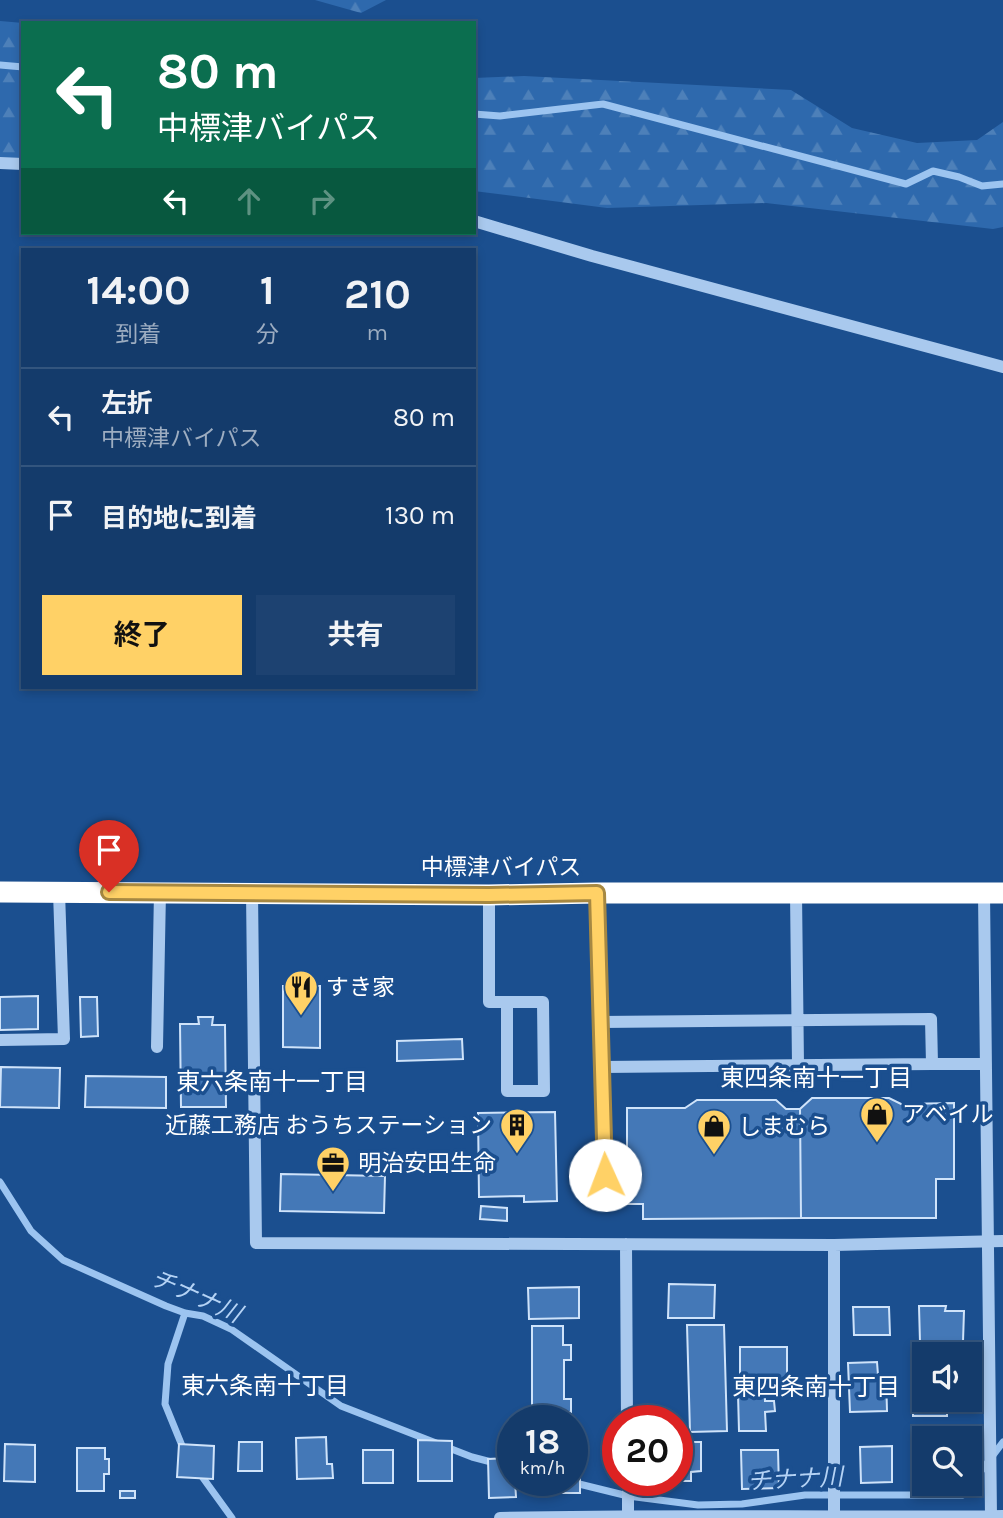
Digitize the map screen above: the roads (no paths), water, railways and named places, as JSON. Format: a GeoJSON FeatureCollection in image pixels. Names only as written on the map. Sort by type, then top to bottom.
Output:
{"type":"FeatureCollection","features":[{"type":"Feature","properties":{"kind":"highway","name":"中標津バイパス"},"geometry":{"type":"LineString","coordinates":[[0,892],[489,895],[994,893]]}},
{"type":"Feature","properties":{"kind":"street"},"geometry":{"type":"LineString","coordinates":[[0,163],[21,163]]}},
{"type":"Feature","properties":{"kind":"street"},"geometry":{"type":"LineString","coordinates":[[476,222],[592,256],[1003,367]]}},
{"type":"Feature","properties":{"kind":"street"},"geometry":{"type":"LineString","coordinates":[[0,1040],[64,1039],[59,892]]}},
{"type":"Feature","properties":{"kind":"street"},"geometry":{"type":"LineString","coordinates":[[157,1047],[160,892]]}},
{"type":"Feature","properties":{"kind":"street"},"geometry":{"type":"LineString","coordinates":[[252,892],[256,1243],[834,1245],[1003,1241]]}},
{"type":"Feature","properties":{"kind":"street"},"geometry":{"type":"LineString","coordinates":[[597,893],[606,1202]]}},
{"type":"Feature","properties":{"kind":"street"},"geometry":{"type":"LineString","coordinates":[[796,893],[798,1065]]}},
{"type":"Feature","properties":{"kind":"street"},"geometry":{"type":"LineString","coordinates":[[500,1518],[997,1516],[988,1241],[986,1064],[994,893]]}},
{"type":"Feature","properties":{"kind":"street"},"geometry":{"type":"LineString","coordinates":[[489,895],[489,1002],[507,1002],[543,1002],[544,1091],[507,1091],[507,1002]]}},
{"type":"Feature","properties":{"kind":"street"},"geometry":{"type":"LineString","coordinates":[[600,1022],[931,1019],[932,1064]]}},
{"type":"Feature","properties":{"kind":"street"},"geometry":{"type":"LineString","coordinates":[[602,1067],[986,1064]]}},
{"type":"Feature","properties":{"kind":"street"},"geometry":{"type":"LineString","coordinates":[[626,1244],[627,1405]]}},
{"type":"Feature","properties":{"kind":"street"},"geometry":{"type":"LineString","coordinates":[[834,1245],[834,1518]]}},
{"type":"Feature","properties":{"kind":"street"},"geometry":{"type":"LineString","coordinates":[[628,1496],[628,1517]]}},
{"type":"Feature","properties":{"kind":"waterway"},"geometry":{"type":"LineString","coordinates":[[0,65],[21,67]]}},
{"type":"Feature","properties":{"kind":"waterway"},"geometry":{"type":"LineString","coordinates":[[476,114],[500,116],[603,104],[906,184],[933,171],[982,186],[1003,184]]}},
{"type":"Feature","properties":{"kind":"waterway","name":"チナナ川"},"geometry":{"type":"LineString","coordinates":[[0,1182],[31,1231],[63,1260],[166,1306],[203,1316],[231,1329],[341,1406],[472,1457],[495,1463]]}},
{"type":"Feature","properties":{"kind":"waterway"},"geometry":{"type":"LineString","coordinates":[[185,1313],[168,1364],[165,1404],[185,1453]]}},
{"type":"Feature","properties":{"kind":"waterway","name":"チナナ川"},"geometry":{"type":"LineString","coordinates":[[588,1486],[628,1496],[698,1505],[742,1504],[805,1495],[963,1495],[1003,1442]]}},
{"type":"Feature","properties":{"kind":"waterway"},"geometry":{"type":"LineString","coordinates":[[198,1471],[232,1518]]}},
{"type":"Feature","properties":{"kind":"place","name":"すき家"},"geometry":{"type":"Point","coordinates":[301,1017]}},
{"type":"Feature","properties":{"kind":"place","name":"アベイル"},"geometry":{"type":"Point","coordinates":[877,1144]}},
{"type":"Feature","properties":{"kind":"place","name":"近藤工務店 おうちステーション"},"geometry":{"type":"Point","coordinates":[517,1155]}},
{"type":"Feature","properties":{"kind":"place","name":"しまむら"},"geometry":{"type":"Point","coordinates":[714,1156]}},
{"type":"Feature","properties":{"kind":"place","name":"明治安田生命"},"geometry":{"type":"Point","coordinates":[333,1193]}},
{"type":"Feature","properties":{"kind":"district","name":"東四条南十一丁目"},"geometry":{"type":"Point","coordinates":[816,1078]}},
{"type":"Feature","properties":{"kind":"district","name":"東六条南十一丁目"},"geometry":{"type":"Point","coordinates":[272,1082]}},
{"type":"Feature","properties":{"kind":"district","name":"東六条南十丁目"},"geometry":{"type":"Point","coordinates":[265,1386]}},
{"type":"Feature","properties":{"kind":"district","name":"東四条南十丁目"},"geometry":{"type":"Point","coordinates":[816,1387]}}]}
